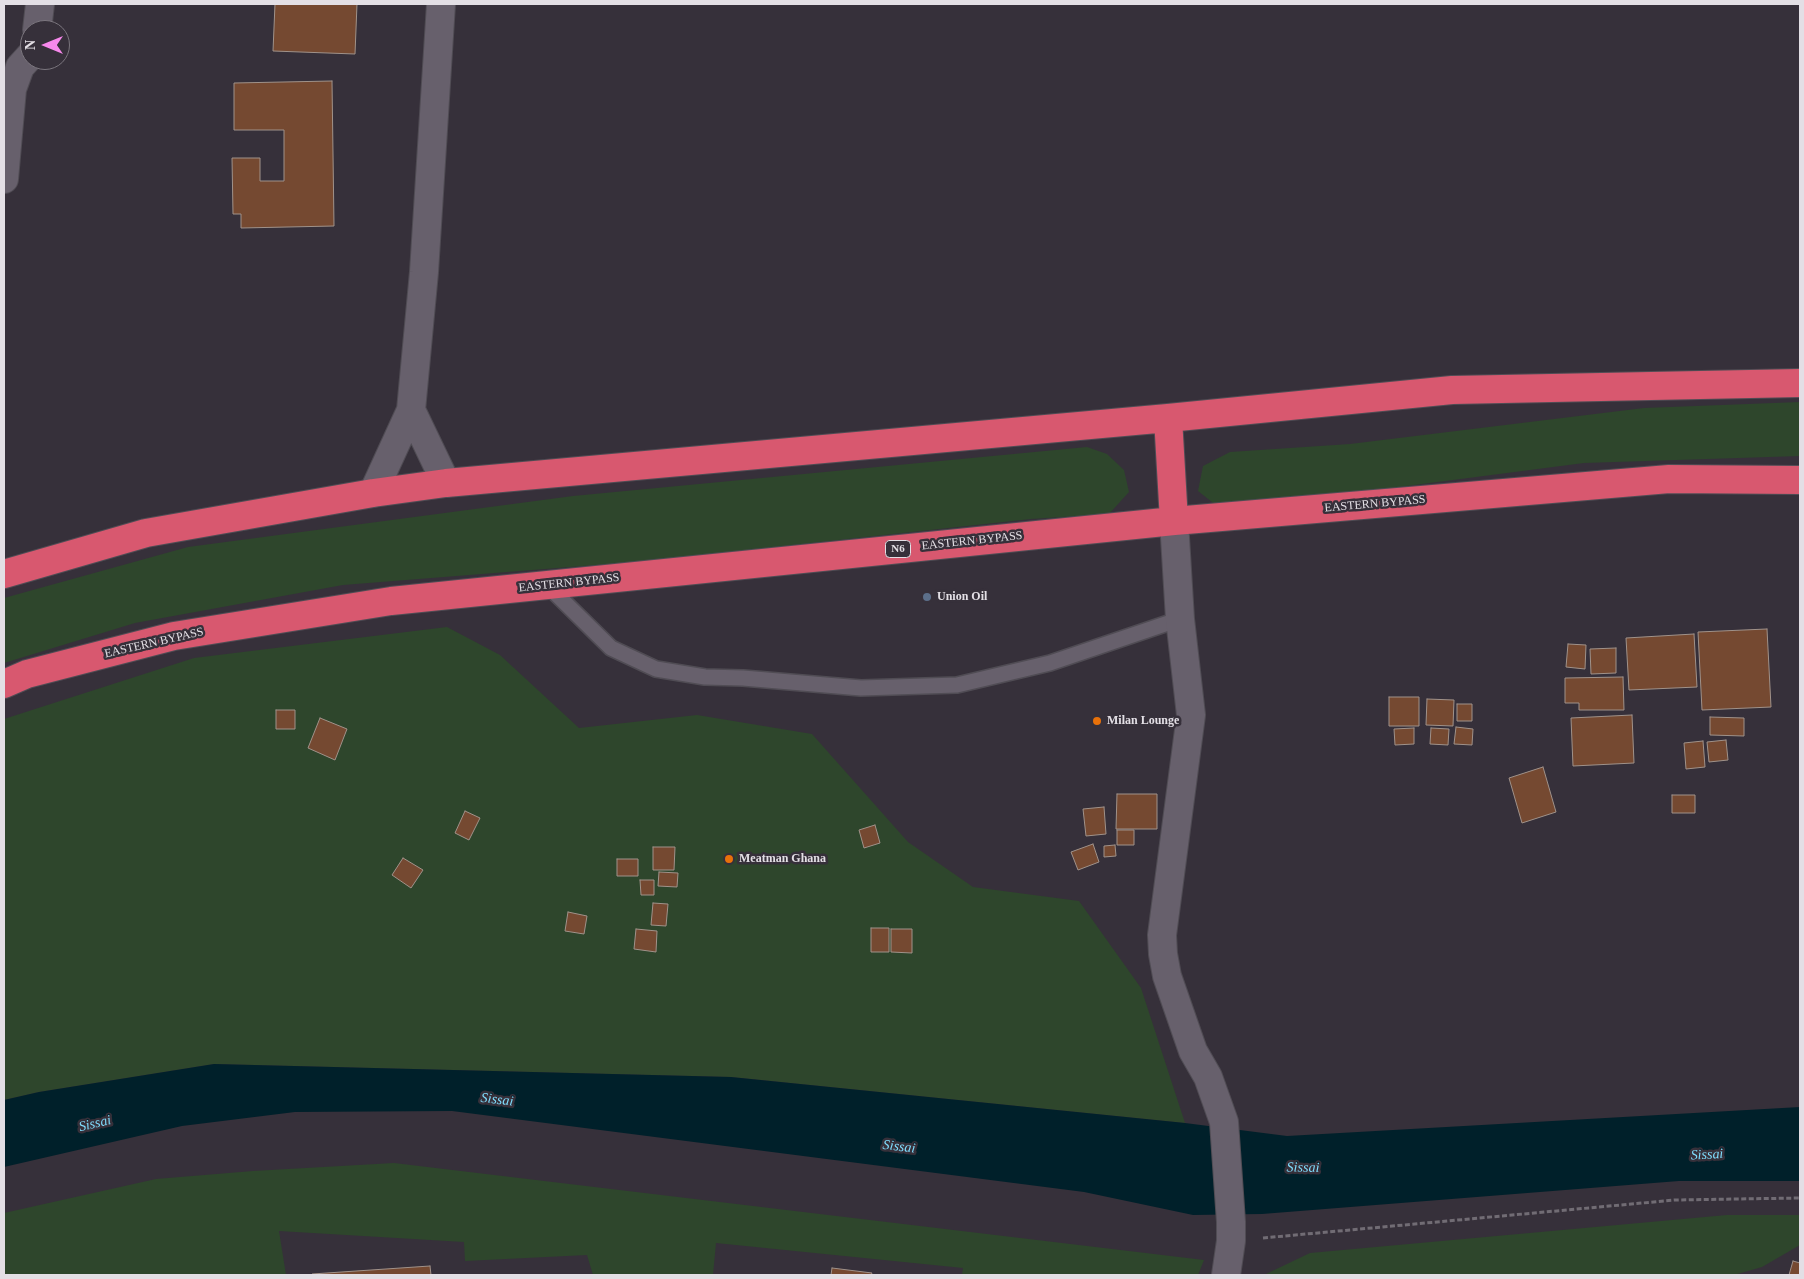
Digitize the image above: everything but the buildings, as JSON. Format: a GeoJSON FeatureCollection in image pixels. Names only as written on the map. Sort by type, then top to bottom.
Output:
{"type":"FeatureCollection","features":[{"type":"Feature","properties":{"kind":"highway"},"geometry":{"type":"LineString","coordinates":[[4,574],[146,533],[373,493],[446,483],[1168,418],[1452,390],[1800,383]]}},
{"type":"Feature","properties":{"kind":"highway"},"geometry":{"type":"LineString","coordinates":[[1168,418],[1174,521]]}},
{"type":"Feature","properties":{"kind":"highway","name":"EASTERN BYPASS"},"geometry":{"type":"LineString","coordinates":[[4,684],[27,674],[174,636],[391,602],[1174,521],[1669,479],[1800,480]]}},
{"type":"Feature","properties":{"kind":"street"},"geometry":{"type":"LineString","coordinates":[[38,20],[40,4]]}},
{"type":"Feature","properties":{"kind":"street"},"geometry":{"type":"LineString","coordinates":[[373,493],[411,410],[424,272],[441,4]]}},
{"type":"Feature","properties":{"kind":"street"},"geometry":{"type":"LineString","coordinates":[[4,179],[12,90],[20,67]]}},
{"type":"Feature","properties":{"kind":"street"},"geometry":{"type":"LineString","coordinates":[[411,410],[446,483]]}},
{"type":"Feature","properties":{"kind":"street"},"geometry":{"type":"LineString","coordinates":[[1174,521],[1180,619],[1191,715],[1162,935],[1163,954],[1166,976],[1192,1051],[1208,1076],[1224,1122],[1231,1232],[1226,1275]]}},
{"type":"Feature","properties":{"kind":"lane"},"geometry":{"type":"LineString","coordinates":[[548,585],[611,648],[656,669],[705,677],[743,678],[861,688],[957,685],[1050,663],[1180,619]]}},
{"type":"Feature","properties":{"kind":"path"},"geometry":{"type":"LineString","coordinates":[[1231,1232],[1675,1200],[1800,1198]]}},
{"type":"Feature","properties":{"kind":"green space"},"geometry":{"type":"Polygon","coordinates":[[[1800,402],[1800,456],[1584,463],[1291,501],[1217,506],[1198,491],[1203,466],[1230,452],[1350,444],[1644,408],[1800,402]]]}},
{"type":"Feature","properties":{"kind":"green space"},"geometry":{"type":"Polygon","coordinates":[[[1087,447],[1107,454],[1124,470],[1129,492],[1109,514],[1031,519],[646,561],[343,585],[135,623],[4,663],[4,598],[188,547],[573,496],[1087,447]]]}},
{"type":"Feature","properties":{"kind":"green space"},"geometry":{"type":"Polygon","coordinates":[[[447,627],[500,655],[579,728],[697,715],[812,734],[908,842],[973,887],[1079,901],[1141,988],[1185,1123],[731,1077],[214,1064],[39,1092],[4,1100],[4,719],[194,658],[447,627]]]}},
{"type":"Feature","properties":{"kind":"green space"},"geometry":{"type":"Polygon","coordinates":[[[394,1163],[1204,1260],[1198,1275],[962,1275],[963,1268],[716,1243],[713,1275],[593,1275],[587,1255],[465,1261],[464,1242],[279,1231],[286,1275],[4,1275],[4,1213],[156,1179],[394,1163]]]}},
{"type":"Feature","properties":{"kind":"green space"},"geometry":{"type":"Polygon","coordinates":[[[1727,1215],[1800,1215],[1800,1245],[1762,1267],[1734,1275],[1266,1274],[1310,1253],[1727,1215]]]}},
{"type":"Feature","properties":{"kind":"water","name":"Sissai"},"geometry":{"type":"Polygon","coordinates":[[[214,1064],[731,1077],[1185,1123],[1287,1136],[1800,1107],[1800,1181],[1679,1181],[1262,1214],[1193,1215],[1084,1192],[452,1111],[295,1112],[182,1126],[4,1167],[4,1100],[39,1092],[214,1064]]]}},
{"type":"Feature","properties":{"kind":"place","name":"Union Oil"},"geometry":{"type":"Point","coordinates":[927,597]}},
{"type":"Feature","properties":{"kind":"place","name":"Milan Lounge"},"geometry":{"type":"Point","coordinates":[1097,721]}},
{"type":"Feature","properties":{"kind":"place","name":"Meatman Ghana"},"geometry":{"type":"Point","coordinates":[729,859]}}]}
